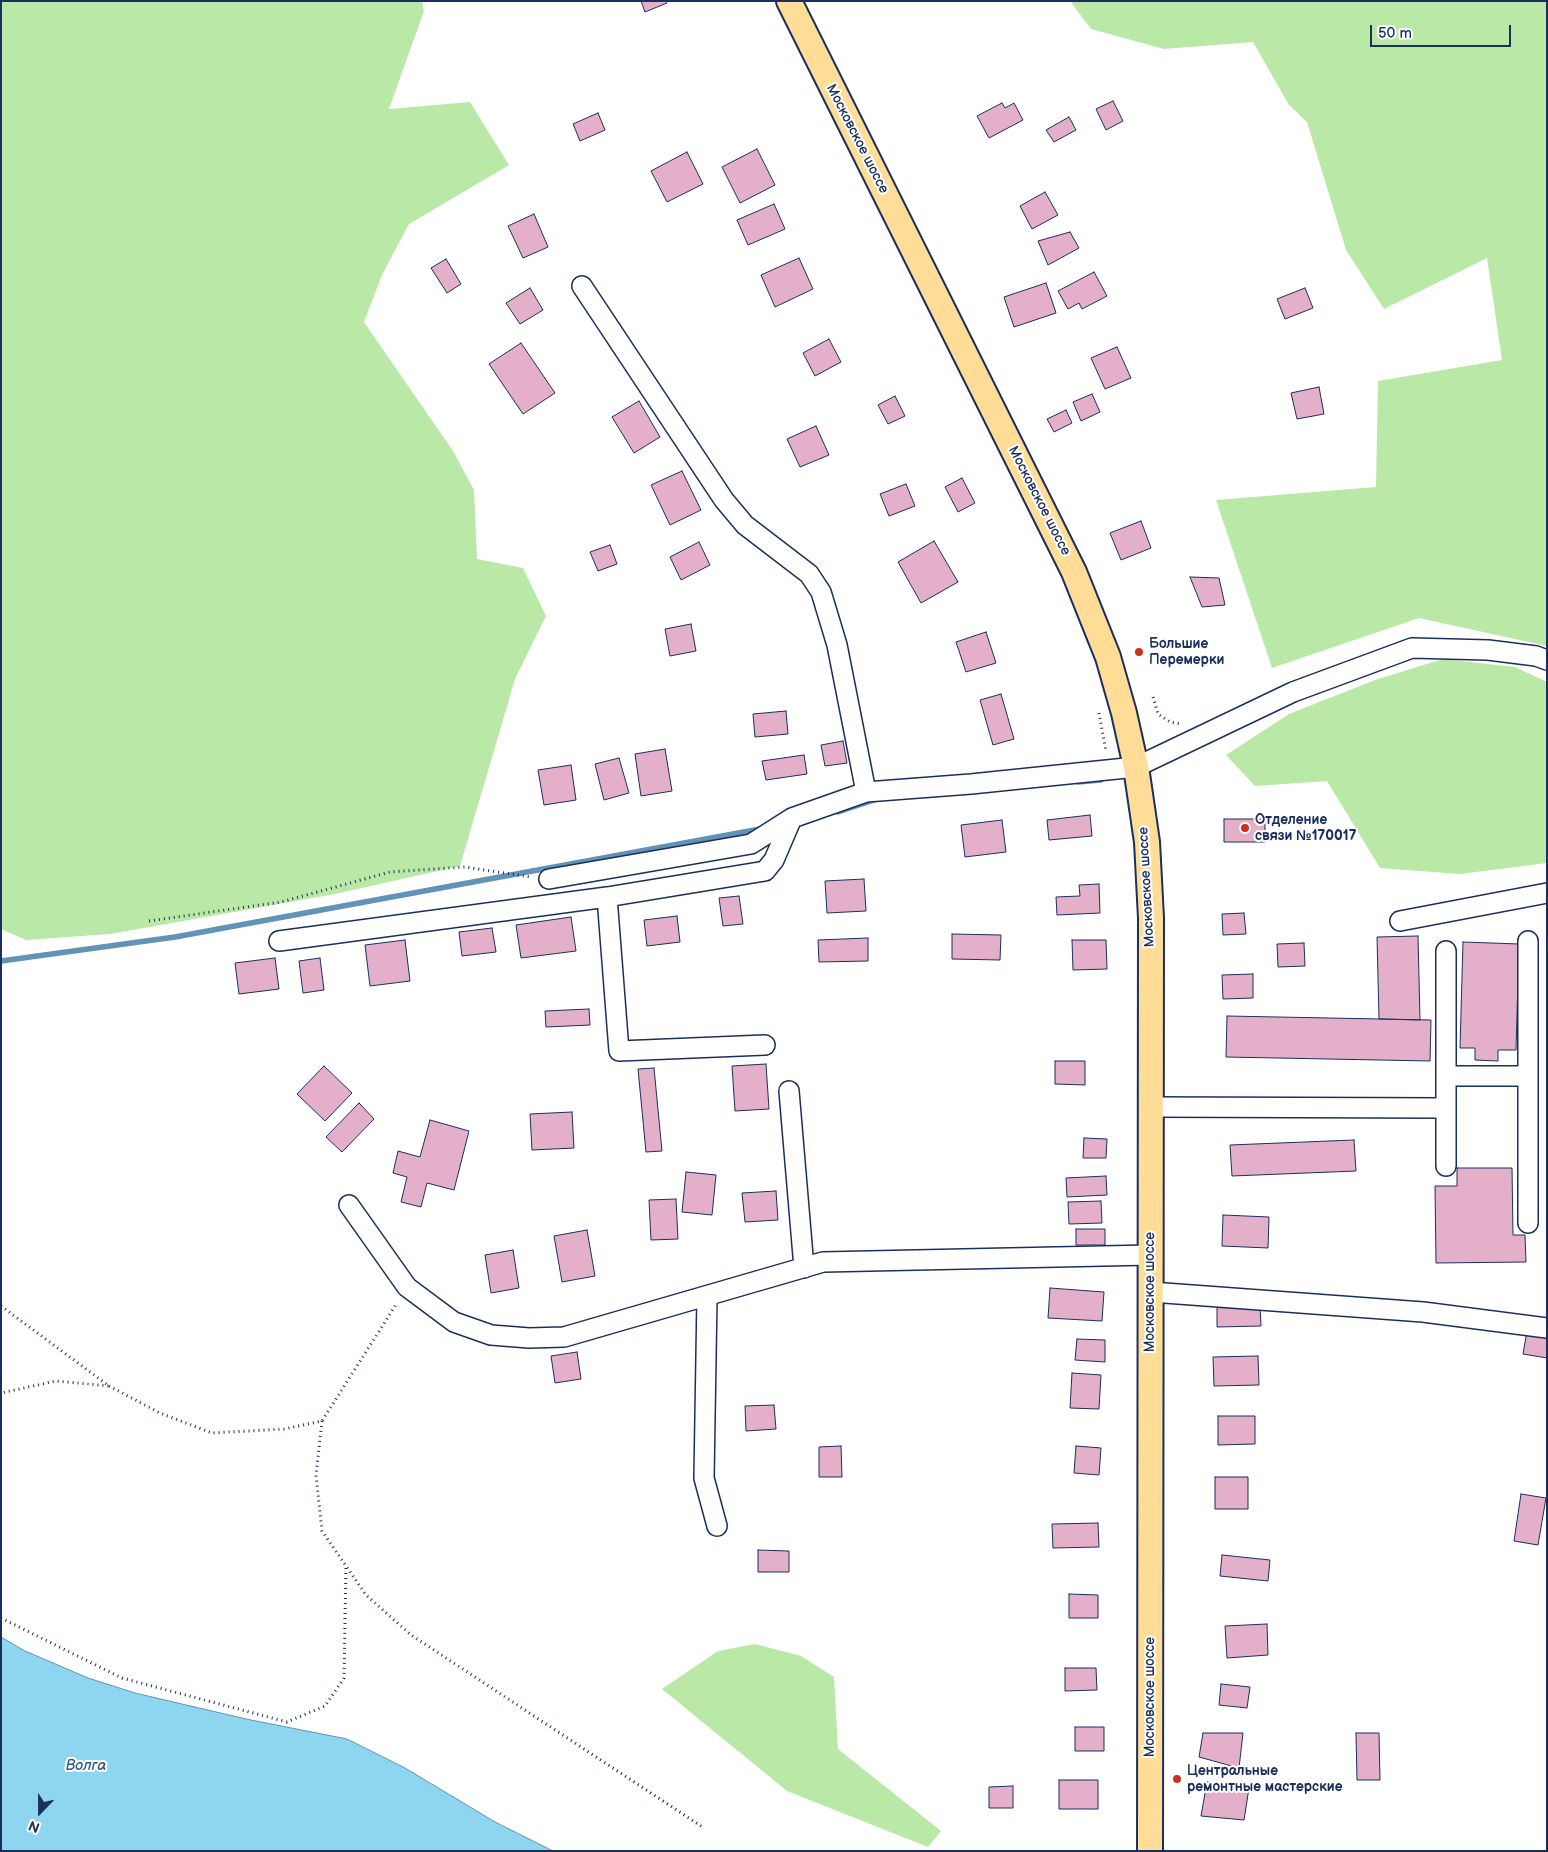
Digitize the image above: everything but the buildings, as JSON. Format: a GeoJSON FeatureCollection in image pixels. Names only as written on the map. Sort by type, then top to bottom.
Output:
{"type":"FeatureCollection","features":[{"type":"Feature","properties":{"kind":"main road","name":"Московское шоссе"},"geometry":{"type":"LineString","coordinates":[[788,1],[1074,572],[1108,657],[1124,712],[1136,767],[1145,823],[1150,880],[1150,1851]]}},
{"type":"Feature","properties":{"kind":"street"},"geometry":{"type":"LineString","coordinates":[[582,286],[724,500],[744,525],[809,574],[821,592],[837,645],[866,792]]}},
{"type":"Feature","properties":{"kind":"street"},"geometry":{"type":"LineString","coordinates":[[549,880],[751,844],[792,818],[866,792],[971,784],[1136,767],[1293,692],[1412,648],[1488,650],[1536,656],[1547,660]]}},
{"type":"Feature","properties":{"kind":"street"},"geometry":{"type":"LineString","coordinates":[[279,941],[607,897],[765,871],[774,860],[792,818]]}},
{"type":"Feature","properties":{"kind":"street"},"geometry":{"type":"LineString","coordinates":[[1400,921],[1547,893]]}},
{"type":"Feature","properties":{"kind":"street"},"geometry":{"type":"LineString","coordinates":[[607,897],[619,1051],[765,1045]]}},
{"type":"Feature","properties":{"kind":"street"},"geometry":{"type":"LineString","coordinates":[[1528,941],[1528,1223]]}},
{"type":"Feature","properties":{"kind":"street"},"geometry":{"type":"LineString","coordinates":[[1446,951],[1446,1166]]}},
{"type":"Feature","properties":{"kind":"street"},"geometry":{"type":"LineString","coordinates":[[1446,1076],[1528,1076]]}},
{"type":"Feature","properties":{"kind":"street"},"geometry":{"type":"LineString","coordinates":[[789,1091],[804,1268]]}},
{"type":"Feature","properties":{"kind":"street"},"geometry":{"type":"LineString","coordinates":[[1150,1107],[1446,1108]]}},
{"type":"Feature","properties":{"kind":"street"},"geometry":{"type":"LineString","coordinates":[[349,1205],[407,1288],[454,1322],[491,1335],[529,1338],[564,1337],[823,1262],[1150,1255]]}},
{"type":"Feature","properties":{"kind":"street"},"geometry":{"type":"LineString","coordinates":[[1151,1292],[1423,1312],[1547,1328]]}},
{"type":"Feature","properties":{"kind":"street"},"geometry":{"type":"LineString","coordinates":[[707,1296],[704,1478],[717,1526]]}},
{"type":"Feature","properties":{"kind":"path"},"geometry":{"type":"LineString","coordinates":[[1153,697],[1158,714],[1170,722],[1182,724],[1190,722]]}},
{"type":"Feature","properties":{"kind":"path"},"geometry":{"type":"LineString","coordinates":[[1099,713],[1106,751]]}},
{"type":"Feature","properties":{"kind":"path"},"geometry":{"type":"LineString","coordinates":[[150,921],[281,902],[390,872],[465,867],[549,880]]}},
{"type":"Feature","properties":{"kind":"path"},"geometry":{"type":"LineString","coordinates":[[407,1288],[322,1421],[316,1475],[322,1531],[366,1594],[410,1635],[704,1828]]}},
{"type":"Feature","properties":{"kind":"path"},"geometry":{"type":"LineString","coordinates":[[1,1306],[109,1386],[160,1413],[212,1433],[284,1430],[322,1421]]}},
{"type":"Feature","properties":{"kind":"path"},"geometry":{"type":"LineString","coordinates":[[1,1393],[56,1381],[109,1386]]}},
{"type":"Feature","properties":{"kind":"path"},"geometry":{"type":"LineString","coordinates":[[1,1618],[122,1678],[287,1722],[325,1706],[344,1678],[346,1565]]}},
{"type":"Feature","properties":{"kind":"green space"},"geometry":{"type":"Polygon","coordinates":[[[1,1],[422,1],[424,11],[389,109],[470,102],[509,165],[409,224],[382,275],[364,322],[453,451],[474,490],[477,559],[523,568],[546,616],[515,679],[460,866],[335,894],[110,934],[26,940],[1,929],[1,1]]]}},
{"type":"Feature","properties":{"kind":"green space"},"geometry":{"type":"Polygon","coordinates":[[[1070,1],[1547,1],[1547,646],[1419,618],[1272,668],[1216,500],[1376,487],[1378,381],[1502,360],[1487,258],[1384,309],[1346,250],[1307,122],[1289,105],[1253,42],[1164,49],[1091,29],[1070,1]]]}},
{"type":"Feature","properties":{"kind":"green space"},"geometry":{"type":"Polygon","coordinates":[[[1443,659],[1515,667],[1547,682],[1547,863],[1460,874],[1380,868],[1327,781],[1255,786],[1226,755],[1289,714],[1375,680],[1443,659]]]}},
{"type":"Feature","properties":{"kind":"green space"},"geometry":{"type":"Polygon","coordinates":[[[755,1644],[801,1656],[834,1677],[838,1749],[941,1831],[928,1847],[787,1791],[662,1689],[718,1651],[755,1644]]]}},
{"type":"Feature","properties":{"kind":"water","name":"Волга"},"geometry":{"type":"Polygon","coordinates":[[[1,1637],[25,1651],[88,1678],[135,1693],[246,1719],[347,1739],[405,1768],[495,1822],[553,1851],[1,1851],[1,1637]]]}},
{"type":"Feature","properties":{"kind":"waterway"},"geometry":{"type":"LineString","coordinates":[[1078,782],[1101,780]]}},
{"type":"Feature","properties":{"kind":"waterway"},"geometry":{"type":"LineString","coordinates":[[838,812],[877,799]]}},
{"type":"Feature","properties":{"kind":"waterway"},"geometry":{"type":"LineString","coordinates":[[1,961],[175,937],[760,829]]}},
{"type":"Feature","properties":{"kind":"place","name":"Большие Перемерки"},"geometry":{"type":"Point","coordinates":[1139,652]}},
{"type":"Feature","properties":{"kind":"place","name":"Отделение связи №170017"},"geometry":{"type":"Point","coordinates":[1245,828]}},
{"type":"Feature","properties":{"kind":"place","name":"Центральные ремонтные мастерские"},"geometry":{"type":"Point","coordinates":[1177,1779]}}]}
